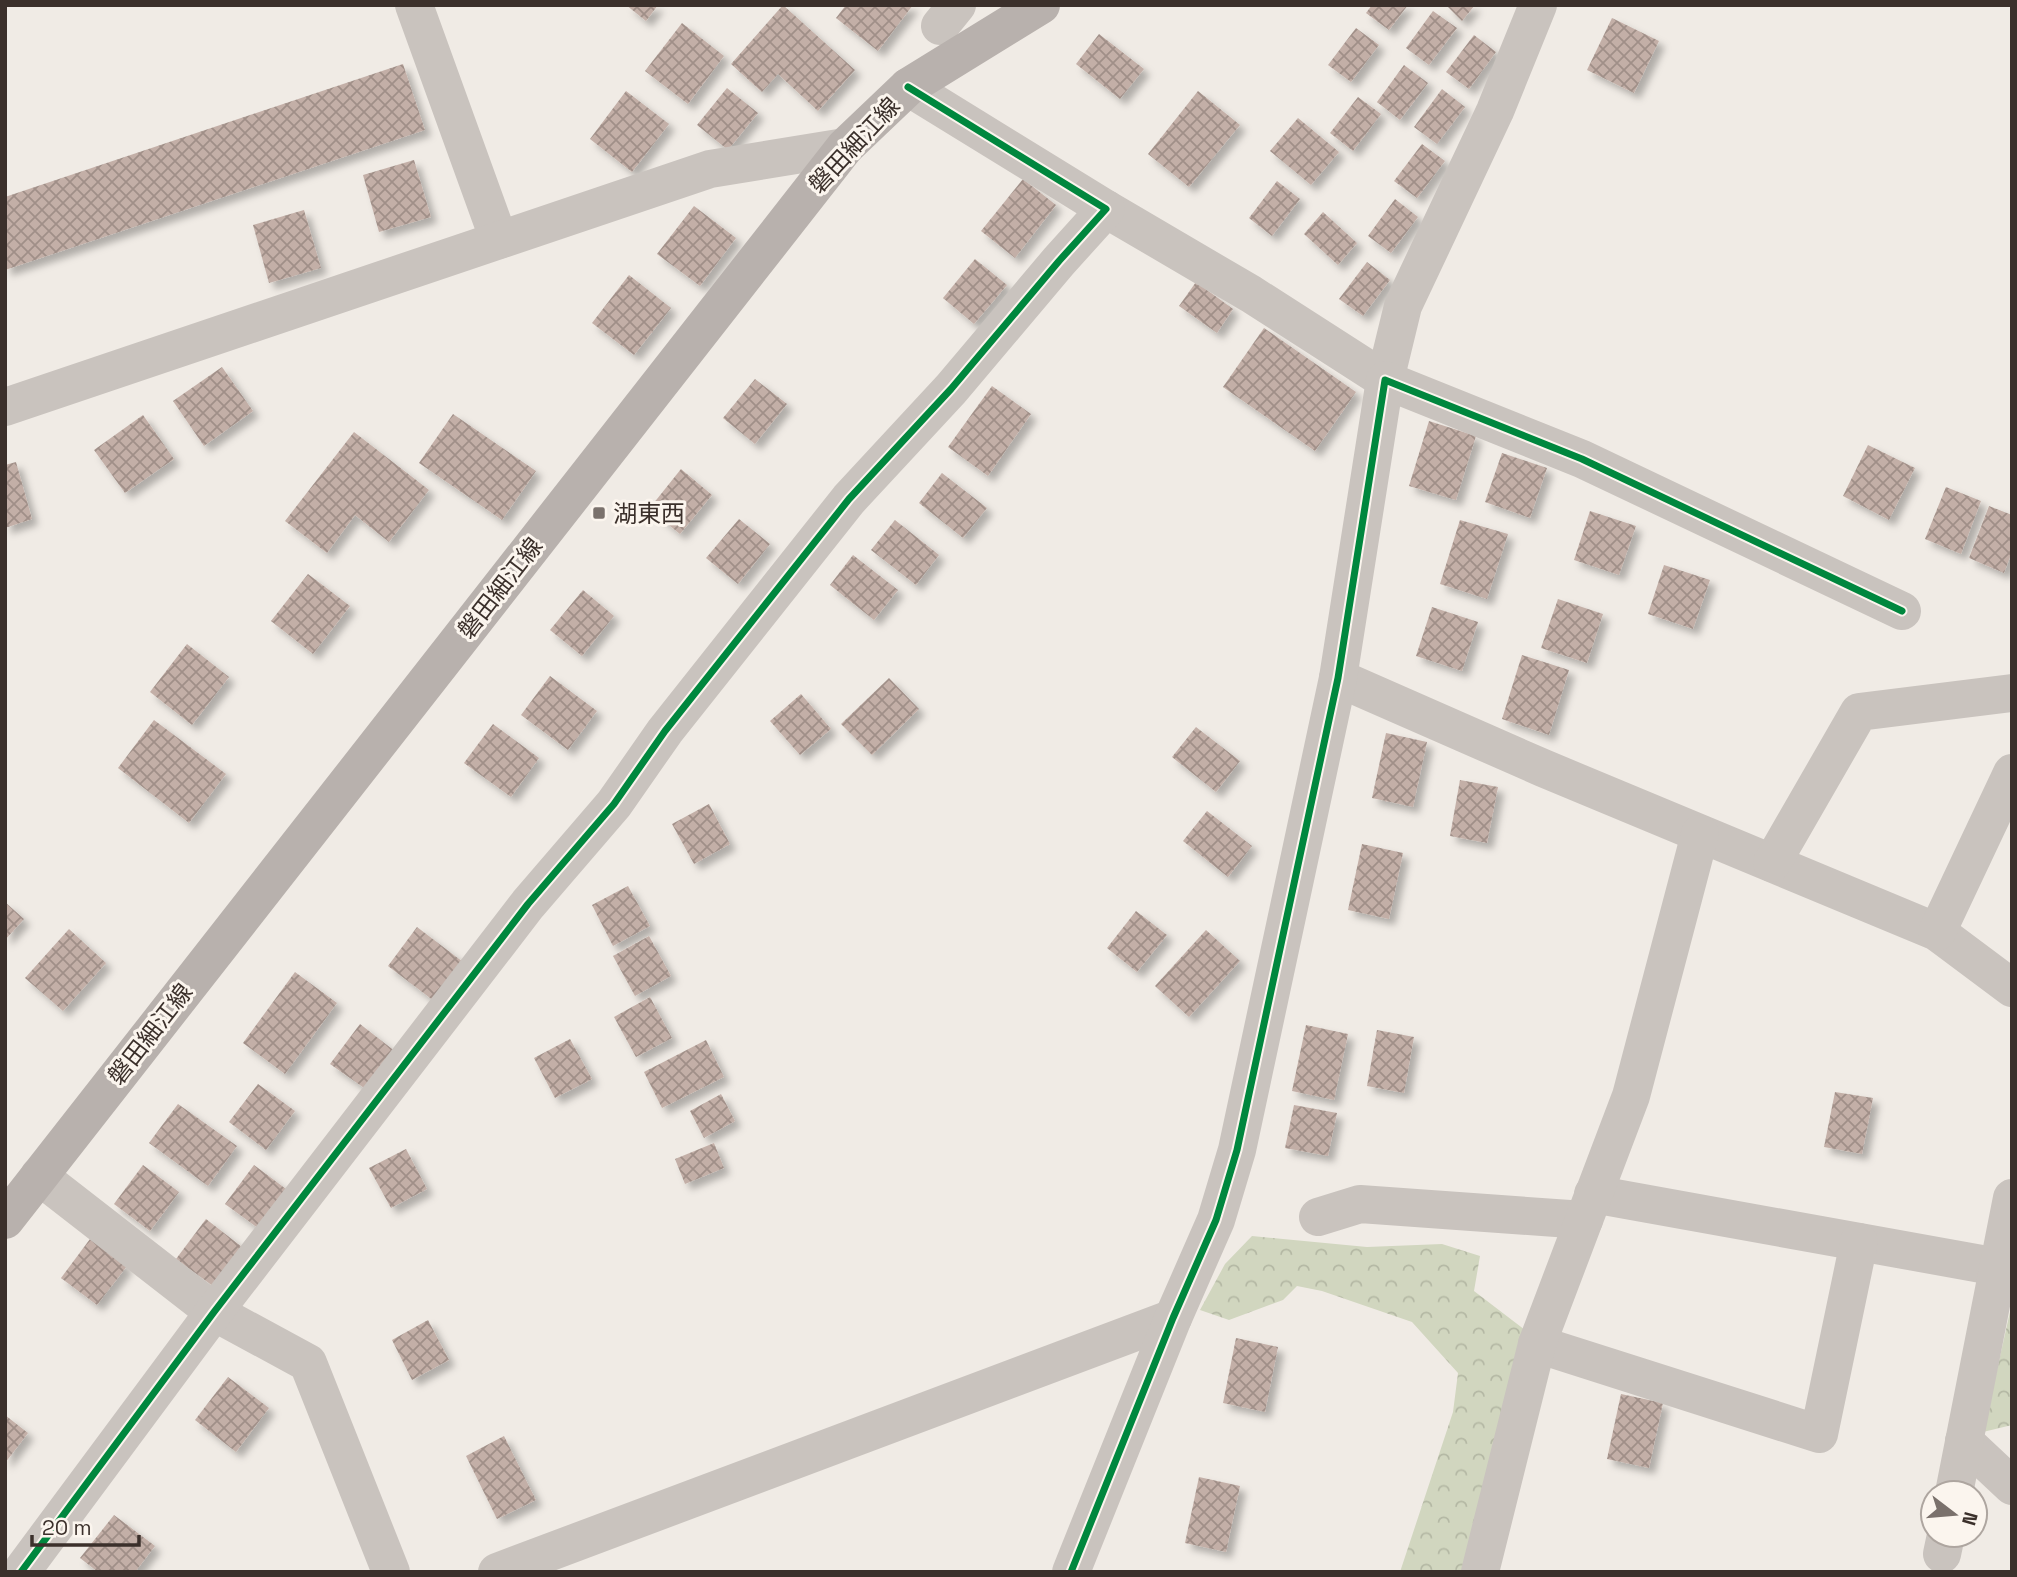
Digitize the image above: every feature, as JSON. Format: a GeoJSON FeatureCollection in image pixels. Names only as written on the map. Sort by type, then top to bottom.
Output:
{"type":"FeatureCollection","features":[{"type":"Feature","properties":{"kind":"main road","name":"磐田細江線"},"geometry":{"type":"LineString","coordinates":[[5,1220],[845,147],[908,87],[1041,5]]}},
{"type":"Feature","properties":{"kind":"street"},"geometry":{"type":"LineString","coordinates":[[414,5],[499,240]]}},
{"type":"Feature","properties":{"kind":"street"},"geometry":{"type":"LineString","coordinates":[[1071,1572],[1173,1318],[1216,1220],[1237,1150],[1338,678],[1385,380],[1403,306],[1495,111],[1538,5]]}},
{"type":"Feature","properties":{"kind":"street"},"geometry":{"type":"LineString","coordinates":[[908,87],[1106,209],[1251,294],[1385,380],[1582,459],[1902,611]]}},
{"type":"Feature","properties":{"kind":"street"},"geometry":{"type":"LineString","coordinates":[[5,407],[710,169],[845,147]]}},
{"type":"Feature","properties":{"kind":"street"},"geometry":{"type":"LineString","coordinates":[[21,1572],[214,1312],[528,904],[614,804],[665,731],[849,499],[951,389],[1106,209]]}},
{"type":"Feature","properties":{"kind":"street"},"geometry":{"type":"LineString","coordinates":[[1338,678],[1543,768],[1937,932],[2012,988]]}},
{"type":"Feature","properties":{"kind":"street"},"geometry":{"type":"LineString","coordinates":[[1772,863],[1859,712],[2012,692]]}},
{"type":"Feature","properties":{"kind":"street"},"geometry":{"type":"LineString","coordinates":[[1937,932],[2012,773]]}},
{"type":"Feature","properties":{"kind":"street"},"geometry":{"type":"LineString","coordinates":[[1480,1572],[1537,1344],[1631,1096],[1700,834]]}},
{"type":"Feature","properties":{"kind":"street"},"geometry":{"type":"LineString","coordinates":[[39,1176],[214,1312],[308,1363],[391,1572]]}},
{"type":"Feature","properties":{"kind":"street"},"geometry":{"type":"LineString","coordinates":[[1957,1479],[2012,1198]]}},
{"type":"Feature","properties":{"kind":"street"},"geometry":{"type":"LineString","coordinates":[[1318,1217],[1360,1204],[1588,1207],[1859,1242],[1998,1267]]}},
{"type":"Feature","properties":{"kind":"street"},"geometry":{"type":"LineString","coordinates":[[1537,1344],[1819,1434],[1859,1242]]}},
{"type":"Feature","properties":{"kind":"street"},"geometry":{"type":"LineString","coordinates":[[497,1572],[1173,1318]]}},
{"type":"Feature","properties":{"kind":"street"},"geometry":{"type":"LineString","coordinates":[[1964,1441],[2012,1486]]}},
{"type":"Feature","properties":{"kind":"green space"},"geometry":{"type":"Polygon","coordinates":[[[1252,1236],[1367,1247],[1442,1244],[1480,1256],[1474,1291],[1533,1336],[1472,1572],[1400,1572],[1453,1412],[1458,1373],[1412,1322],[1322,1291],[1297,1286],[1283,1300],[1229,1320],[1200,1310],[1225,1264],[1252,1236]]]}},
{"type":"Feature","properties":{"kind":"green space"},"geometry":{"type":"Polygon","coordinates":[[[2012,1303],[2012,1425],[1983,1432],[2012,1303]]]}},
{"type":"Feature","properties":{"kind":"building"},"geometry":{"type":"Polygon","coordinates":[[[626,5],[658,5],[646,21],[626,5]]]}},
{"type":"Feature","properties":{"kind":"building"},"geometry":{"type":"Polygon","coordinates":[[[783,5],[855,70],[818,111],[778,74],[762,92],[731,64],[783,5]]]}},
{"type":"Feature","properties":{"kind":"building"},"geometry":{"type":"Polygon","coordinates":[[[846,5],[913,5],[878,51],[836,18],[846,5]]]}},
{"type":"Feature","properties":{"kind":"building"},"geometry":{"type":"Polygon","coordinates":[[[1372,5],[1408,5],[1389,30],[1366,13],[1372,5]]]}},
{"type":"Feature","properties":{"kind":"building"},"geometry":{"type":"Polygon","coordinates":[[[1446,5],[1475,5],[1462,21],[1446,5]]]}},
{"type":"Feature","properties":{"kind":"building"},"geometry":{"type":"Polygon","coordinates":[[[1433,11],[1457,28],[1429,65],[1406,48],[1433,11]]]}},
{"type":"Feature","properties":{"kind":"building"},"geometry":{"type":"Polygon","coordinates":[[[1612,18],[1659,41],[1634,93],[1587,70],[1612,18]]]}},
{"type":"Feature","properties":{"kind":"building"},"geometry":{"type":"Polygon","coordinates":[[[682,23],[724,56],[688,104],[645,71],[682,23]]]}},
{"type":"Feature","properties":{"kind":"building"},"geometry":{"type":"Polygon","coordinates":[[[1356,28],[1379,45],[1351,82],[1328,65],[1356,28]]]}},
{"type":"Feature","properties":{"kind":"building"},"geometry":{"type":"Polygon","coordinates":[[[1099,34],[1144,69],[1120,99],[1076,64],[1099,34]]]}},
{"type":"Feature","properties":{"kind":"building"},"geometry":{"type":"Polygon","coordinates":[[[1474,35],[1496,52],[1469,89],[1446,72],[1474,35]]]}},
{"type":"Feature","properties":{"kind":"building"},"geometry":{"type":"Polygon","coordinates":[[[403,64],[425,130],[5,270],[5,197],[403,64]]]}},
{"type":"Feature","properties":{"kind":"building"},"geometry":{"type":"Polygon","coordinates":[[[1404,65],[1428,83],[1400,120],[1377,102],[1404,65]]]}},
{"type":"Feature","properties":{"kind":"building"},"geometry":{"type":"Polygon","coordinates":[[[727,88],[758,113],[728,150],[697,125],[727,88]]]}},
{"type":"Feature","properties":{"kind":"building"},"geometry":{"type":"Polygon","coordinates":[[[1442,89],[1465,107],[1437,144],[1414,127],[1442,89]]]}},
{"type":"Feature","properties":{"kind":"building"},"geometry":{"type":"Polygon","coordinates":[[[626,91],[669,124],[632,172],[590,139],[626,91]]]}},
{"type":"Feature","properties":{"kind":"building"},"geometry":{"type":"Polygon","coordinates":[[[1198,91],[1240,125],[1189,187],[1148,154],[1198,91]]]}},
{"type":"Feature","properties":{"kind":"building"},"geometry":{"type":"Polygon","coordinates":[[[1358,97],[1381,114],[1353,151],[1330,133],[1358,97]]]}},
{"type":"Feature","properties":{"kind":"building"},"geometry":{"type":"Polygon","coordinates":[[[1298,118],[1339,152],[1311,185],[1270,151],[1298,118]]]}},
{"type":"Feature","properties":{"kind":"building"},"geometry":{"type":"Polygon","coordinates":[[[1422,144],[1445,161],[1417,198],[1394,181],[1422,144]]]}},
{"type":"Feature","properties":{"kind":"building"},"geometry":{"type":"Polygon","coordinates":[[[414,160],[431,217],[379,232],[363,175],[414,160]]]}},
{"type":"Feature","properties":{"kind":"building"},"geometry":{"type":"Polygon","coordinates":[[[1023,179],[1056,205],[1015,258],[981,231],[1023,179]]]}},
{"type":"Feature","properties":{"kind":"building"},"geometry":{"type":"Polygon","coordinates":[[[1277,181],[1300,199],[1272,236],[1249,218],[1277,181]]]}},
{"type":"Feature","properties":{"kind":"building"},"geometry":{"type":"Polygon","coordinates":[[[1395,199],[1418,217],[1391,253],[1368,236],[1395,199]]]}},
{"type":"Feature","properties":{"kind":"building"},"geometry":{"type":"Polygon","coordinates":[[[694,206],[736,238],[700,286],[657,254],[694,206]]]}},
{"type":"Feature","properties":{"kind":"building"},"geometry":{"type":"Polygon","coordinates":[[[304,210],[321,268],[269,283],[253,225],[304,210]]]}},
{"type":"Feature","properties":{"kind":"building"},"geometry":{"type":"Polygon","coordinates":[[[1323,212],[1357,243],[1338,265],[1304,234],[1323,212]]]}},
{"type":"Feature","properties":{"kind":"building"},"geometry":{"type":"Polygon","coordinates":[[[975,259],[1007,285],[974,324],[943,298],[975,259]]]}},
{"type":"Feature","properties":{"kind":"building"},"geometry":{"type":"Polygon","coordinates":[[[1367,262],[1390,280],[1363,316],[1339,299],[1367,262]]]}},
{"type":"Feature","properties":{"kind":"building"},"geometry":{"type":"Polygon","coordinates":[[[629,275],[671,308],[634,355],[592,323],[629,275]]]}},
{"type":"Feature","properties":{"kind":"building"},"geometry":{"type":"Polygon","coordinates":[[[1196,282],[1233,309],[1217,333],[1179,306],[1196,282]]]}},
{"type":"Feature","properties":{"kind":"building"},"geometry":{"type":"Polygon","coordinates":[[[1264,328],[1356,392],[1315,451],[1223,387],[1264,328]]]}},
{"type":"Feature","properties":{"kind":"building"},"geometry":{"type":"Polygon","coordinates":[[[222,367],[253,411],[204,446],[173,401],[222,367]]]}},
{"type":"Feature","properties":{"kind":"building"},"geometry":{"type":"Polygon","coordinates":[[[755,379],[787,404],[755,444],[723,418],[755,379]]]}},
{"type":"Feature","properties":{"kind":"building"},"geometry":{"type":"Polygon","coordinates":[[[992,386],[1031,414],[988,476],[948,447],[992,386]]]}},
{"type":"Feature","properties":{"kind":"building"},"geometry":{"type":"Polygon","coordinates":[[[453,414],[536,471],[502,520],[419,463],[453,414]]]}},
{"type":"Feature","properties":{"kind":"building"},"geometry":{"type":"Polygon","coordinates":[[[143,415],[174,459],[125,493],[94,450],[143,415]]]}},
{"type":"Feature","properties":{"kind":"building"},"geometry":{"type":"Polygon","coordinates":[[[1429,421],[1476,436],[1456,500],[1409,486],[1429,421]]]}},
{"type":"Feature","properties":{"kind":"building"},"geometry":{"type":"Polygon","coordinates":[[[354,432],[429,490],[389,542],[355,515],[327,553],[285,521],[354,432]]]}},
{"type":"Feature","properties":{"kind":"building"},"geometry":{"type":"Polygon","coordinates":[[[1868,445],[1915,468],[1889,520],[1843,496],[1868,445]]]}},
{"type":"Feature","properties":{"kind":"building"},"geometry":{"type":"Polygon","coordinates":[[[1502,453],[1547,468],[1530,518],[1485,502],[1502,453]]]}},
{"type":"Feature","properties":{"kind":"building"},"geometry":{"type":"Polygon","coordinates":[[[16,462],[32,519],[5,528],[5,465],[16,462]]]}},
{"type":"Feature","properties":{"kind":"building"},"geometry":{"type":"Polygon","coordinates":[[[681,469],[712,495],[680,534],[649,509],[681,469]]]}},
{"type":"Feature","properties":{"kind":"building"},"geometry":{"type":"Polygon","coordinates":[[[942,473],[987,508],[963,538],[919,503],[942,473]]]}},
{"type":"Feature","properties":{"kind":"building"},"geometry":{"type":"Polygon","coordinates":[[[1946,487],[1981,501],[1961,554],[1925,539],[1946,487]]]}},
{"type":"Feature","properties":{"kind":"building"},"geometry":{"type":"Polygon","coordinates":[[[1989,506],[2012,515],[2012,552],[2004,573],[1969,558],[1989,506]]]}},
{"type":"Feature","properties":{"kind":"building"},"geometry":{"type":"Polygon","coordinates":[[[1590,511],[1636,526],[1619,575],[1574,560],[1590,511]]]}},
{"type":"Feature","properties":{"kind":"building"},"geometry":{"type":"Polygon","coordinates":[[[739,519],[770,544],[738,584],[706,558],[739,519]]]}},
{"type":"Feature","properties":{"kind":"building"},"geometry":{"type":"Polygon","coordinates":[[[895,520],[939,555],[916,585],[871,550],[895,520]]]}},
{"type":"Feature","properties":{"kind":"building"},"geometry":{"type":"Polygon","coordinates":[[[1460,520],[1508,534],[1487,599],[1440,584],[1460,520]]]}},
{"type":"Feature","properties":{"kind":"building"},"geometry":{"type":"Polygon","coordinates":[[[853,555],[898,590],[874,620],[830,585],[853,555]]]}},
{"type":"Feature","properties":{"kind":"building"},"geometry":{"type":"Polygon","coordinates":[[[1664,565],[1710,580],[1693,629],[1648,614],[1664,565]]]}},
{"type":"Feature","properties":{"kind":"building"},"geometry":{"type":"Polygon","coordinates":[[[308,574],[350,606],[313,654],[271,621],[308,574]]]}},
{"type":"Feature","properties":{"kind":"building"},"geometry":{"type":"Polygon","coordinates":[[[583,590],[614,616],[582,656],[550,630],[583,590]]]}},
{"type":"Feature","properties":{"kind":"building"},"geometry":{"type":"Polygon","coordinates":[[[1558,599],[1603,614],[1587,663],[1541,648],[1558,599]]]}},
{"type":"Feature","properties":{"kind":"building"},"geometry":{"type":"Polygon","coordinates":[[[1432,607],[1478,622],[1462,671],[1416,656],[1432,607]]]}},
{"type":"Feature","properties":{"kind":"building"},"geometry":{"type":"Polygon","coordinates":[[[187,644],[229,677],[192,725],[150,692],[187,644]]]}},
{"type":"Feature","properties":{"kind":"building"},"geometry":{"type":"Polygon","coordinates":[[[1522,655],[1569,670],[1549,735],[1502,719],[1522,655]]]}},
{"type":"Feature","properties":{"kind":"building"},"geometry":{"type":"Polygon","coordinates":[[[550,676],[597,711],[568,750],[521,715],[550,676]]]}},
{"type":"Feature","properties":{"kind":"building"},"geometry":{"type":"Polygon","coordinates":[[[889,678],[919,709],[872,755],[841,724],[889,678]]]}},
{"type":"Feature","properties":{"kind":"building"},"geometry":{"type":"Polygon","coordinates":[[[801,694],[831,729],[800,755],[770,721],[801,694]]]}},
{"type":"Feature","properties":{"kind":"building"},"geometry":{"type":"Polygon","coordinates":[[[154,720],[226,774],[189,823],[118,768],[154,720]]]}},
{"type":"Feature","properties":{"kind":"building"},"geometry":{"type":"Polygon","coordinates":[[[493,724],[539,758],[511,797],[464,763],[493,724]]]}},
{"type":"Feature","properties":{"kind":"building"},"geometry":{"type":"Polygon","coordinates":[[[1196,727],[1240,761],[1216,792],[1172,757],[1196,727]]]}},
{"type":"Feature","properties":{"kind":"building"},"geometry":{"type":"Polygon","coordinates":[[[1386,733],[1427,742],[1413,807],[1372,798],[1386,733]]]}},
{"type":"Feature","properties":{"kind":"building"},"geometry":{"type":"Polygon","coordinates":[[[1460,780],[1498,787],[1487,843],[1450,836],[1460,780]]]}},
{"type":"Feature","properties":{"kind":"building"},"geometry":{"type":"Polygon","coordinates":[[[709,804],[730,844],[694,864],[672,824],[709,804]]]}},
{"type":"Feature","properties":{"kind":"building"},"geometry":{"type":"Polygon","coordinates":[[[1207,811],[1252,846],[1228,877],[1183,841],[1207,811]]]}},
{"type":"Feature","properties":{"kind":"building"},"geometry":{"type":"Polygon","coordinates":[[[1362,844],[1403,853],[1389,919],[1348,910],[1362,844]]]}},
{"type":"Feature","properties":{"kind":"building"},"geometry":{"type":"Polygon","coordinates":[[[628,886],[650,926],[613,946],[592,905],[628,886]]]}},
{"type":"Feature","properties":{"kind":"building"},"geometry":{"type":"Polygon","coordinates":[[[5,902],[24,919],[5,940],[5,902]]]}},
{"type":"Feature","properties":{"kind":"building"},"geometry":{"type":"Polygon","coordinates":[[[1136,911],[1167,935],[1137,972],[1107,948],[1136,911]]]}},
{"type":"Feature","properties":{"kind":"building"},"geometry":{"type":"Polygon","coordinates":[[[417,927],[463,962],[434,1001],[388,966],[417,927]]]}},
{"type":"Feature","properties":{"kind":"building"},"geometry":{"type":"Polygon","coordinates":[[[69,929],[106,963],[63,1011],[25,978],[69,929]]]}},
{"type":"Feature","properties":{"kind":"building"},"geometry":{"type":"Polygon","coordinates":[[[1206,930],[1240,961],[1189,1017],[1155,986],[1206,930]]]}},
{"type":"Feature","properties":{"kind":"building"},"geometry":{"type":"Polygon","coordinates":[[[649,936],[671,976],[635,996],[613,956],[649,936]]]}},
{"type":"Feature","properties":{"kind":"building"},"geometry":{"type":"Polygon","coordinates":[[[295,972],[337,1003],[285,1074],[243,1043],[295,972]]]}},
{"type":"Feature","properties":{"kind":"building"},"geometry":{"type":"Polygon","coordinates":[[[650,997],[672,1038],[636,1057],[614,1017],[650,997]]]}},
{"type":"Feature","properties":{"kind":"building"},"geometry":{"type":"Polygon","coordinates":[[[360,1024],[396,1052],[367,1090],[330,1064],[360,1024]]]}},
{"type":"Feature","properties":{"kind":"building"},"geometry":{"type":"Polygon","coordinates":[[[1306,1025],[1348,1034],[1334,1100],[1292,1091],[1306,1025]]]}},
{"type":"Feature","properties":{"kind":"building"},"geometry":{"type":"Polygon","coordinates":[[[1377,1030],[1414,1037],[1404,1093],[1367,1086],[1377,1030]]]}},
{"type":"Feature","properties":{"kind":"building"},"geometry":{"type":"Polygon","coordinates":[[[570,1039],[592,1079],[555,1098],[534,1058],[570,1039]]]}},
{"type":"Feature","properties":{"kind":"building"},"geometry":{"type":"Polygon","coordinates":[[[706,1040],[724,1077],[662,1108],[644,1072],[706,1040]]]}},
{"type":"Feature","properties":{"kind":"building"},"geometry":{"type":"Polygon","coordinates":[[[258,1084],[295,1111],[266,1150],[229,1122],[258,1084]]]}},
{"type":"Feature","properties":{"kind":"building"},"geometry":{"type":"Polygon","coordinates":[[[1835,1092],[1873,1098],[1862,1154],[1824,1147],[1835,1092]]]}},
{"type":"Feature","properties":{"kind":"building"},"geometry":{"type":"Polygon","coordinates":[[[721,1094],[735,1121],[704,1138],[690,1111],[721,1094]]]}},
{"type":"Feature","properties":{"kind":"building"},"geometry":{"type":"Polygon","coordinates":[[[178,1104],[237,1146],[208,1186],[149,1143],[178,1104]]]}},
{"type":"Feature","properties":{"kind":"building"},"geometry":{"type":"Polygon","coordinates":[[[1294,1105],[1337,1113],[1328,1156],[1285,1148],[1294,1105]]]}},
{"type":"Feature","properties":{"kind":"building"},"geometry":{"type":"Polygon","coordinates":[[[714,1143],[724,1168],[685,1184],[675,1159],[714,1143]]]}},
{"type":"Feature","properties":{"kind":"building"},"geometry":{"type":"Polygon","coordinates":[[[406,1149],[427,1189],[391,1208],[369,1168],[406,1149]]]}},
{"type":"Feature","properties":{"kind":"building"},"geometry":{"type":"Polygon","coordinates":[[[143,1165],[179,1192],[150,1231],[114,1204],[143,1165]]]}},
{"type":"Feature","properties":{"kind":"building"},"geometry":{"type":"Polygon","coordinates":[[[254,1165],[290,1192],[262,1231],[225,1204],[254,1165]]]}},
{"type":"Feature","properties":{"kind":"building"},"geometry":{"type":"Polygon","coordinates":[[[206,1219],[242,1247],[213,1286],[176,1259],[206,1219]]]}},
{"type":"Feature","properties":{"kind":"building"},"geometry":{"type":"Polygon","coordinates":[[[90,1239],[127,1266],[97,1305],[61,1278],[90,1239]]]}},
{"type":"Feature","properties":{"kind":"building"},"geometry":{"type":"Polygon","coordinates":[[[428,1320],[449,1360],[412,1380],[392,1340],[428,1320]]]}},
{"type":"Feature","properties":{"kind":"building"},"geometry":{"type":"Polygon","coordinates":[[[1236,1338],[1278,1347],[1265,1412],[1223,1403],[1236,1338]]]}},
{"type":"Feature","properties":{"kind":"building"},"geometry":{"type":"Polygon","coordinates":[[[228,1377],[269,1408],[236,1452],[195,1420],[228,1377]]]}},
{"type":"Feature","properties":{"kind":"building"},"geometry":{"type":"Polygon","coordinates":[[[1621,1394],[1663,1403],[1649,1468],[1607,1459],[1621,1394]]]}},
{"type":"Feature","properties":{"kind":"building"},"geometry":{"type":"Polygon","coordinates":[[[5,1415],[28,1433],[5,1463],[5,1415]]]}},
{"type":"Feature","properties":{"kind":"building"},"geometry":{"type":"Polygon","coordinates":[[[504,1436],[536,1500],[497,1519],[466,1456],[504,1436]]]}},
{"type":"Feature","properties":{"kind":"building"},"geometry":{"type":"Polygon","coordinates":[[[1199,1477],[1240,1486],[1226,1552],[1185,1543],[1199,1477]]]}},
{"type":"Feature","properties":{"kind":"building"},"geometry":{"type":"Polygon","coordinates":[[[114,1515],[155,1546],[135,1572],[98,1572],[80,1558],[114,1515]]]}},
{"type":"Feature","properties":{"kind":"cycle path"},"geometry":{"type":"LineString","coordinates":[[21,1572],[214,1312],[528,904],[614,804],[665,731],[849,499],[951,389],[1106,209],[908,87]]}},
{"type":"Feature","properties":{"kind":"cycle path"},"geometry":{"type":"LineString","coordinates":[[1071,1572],[1173,1318],[1216,1220],[1237,1150],[1338,678],[1385,380],[1582,459],[1902,611]]}},
{"type":"Feature","properties":{"kind":"place","name":"湖東西"},"geometry":{"type":"Point","coordinates":[599,513]}}]}
